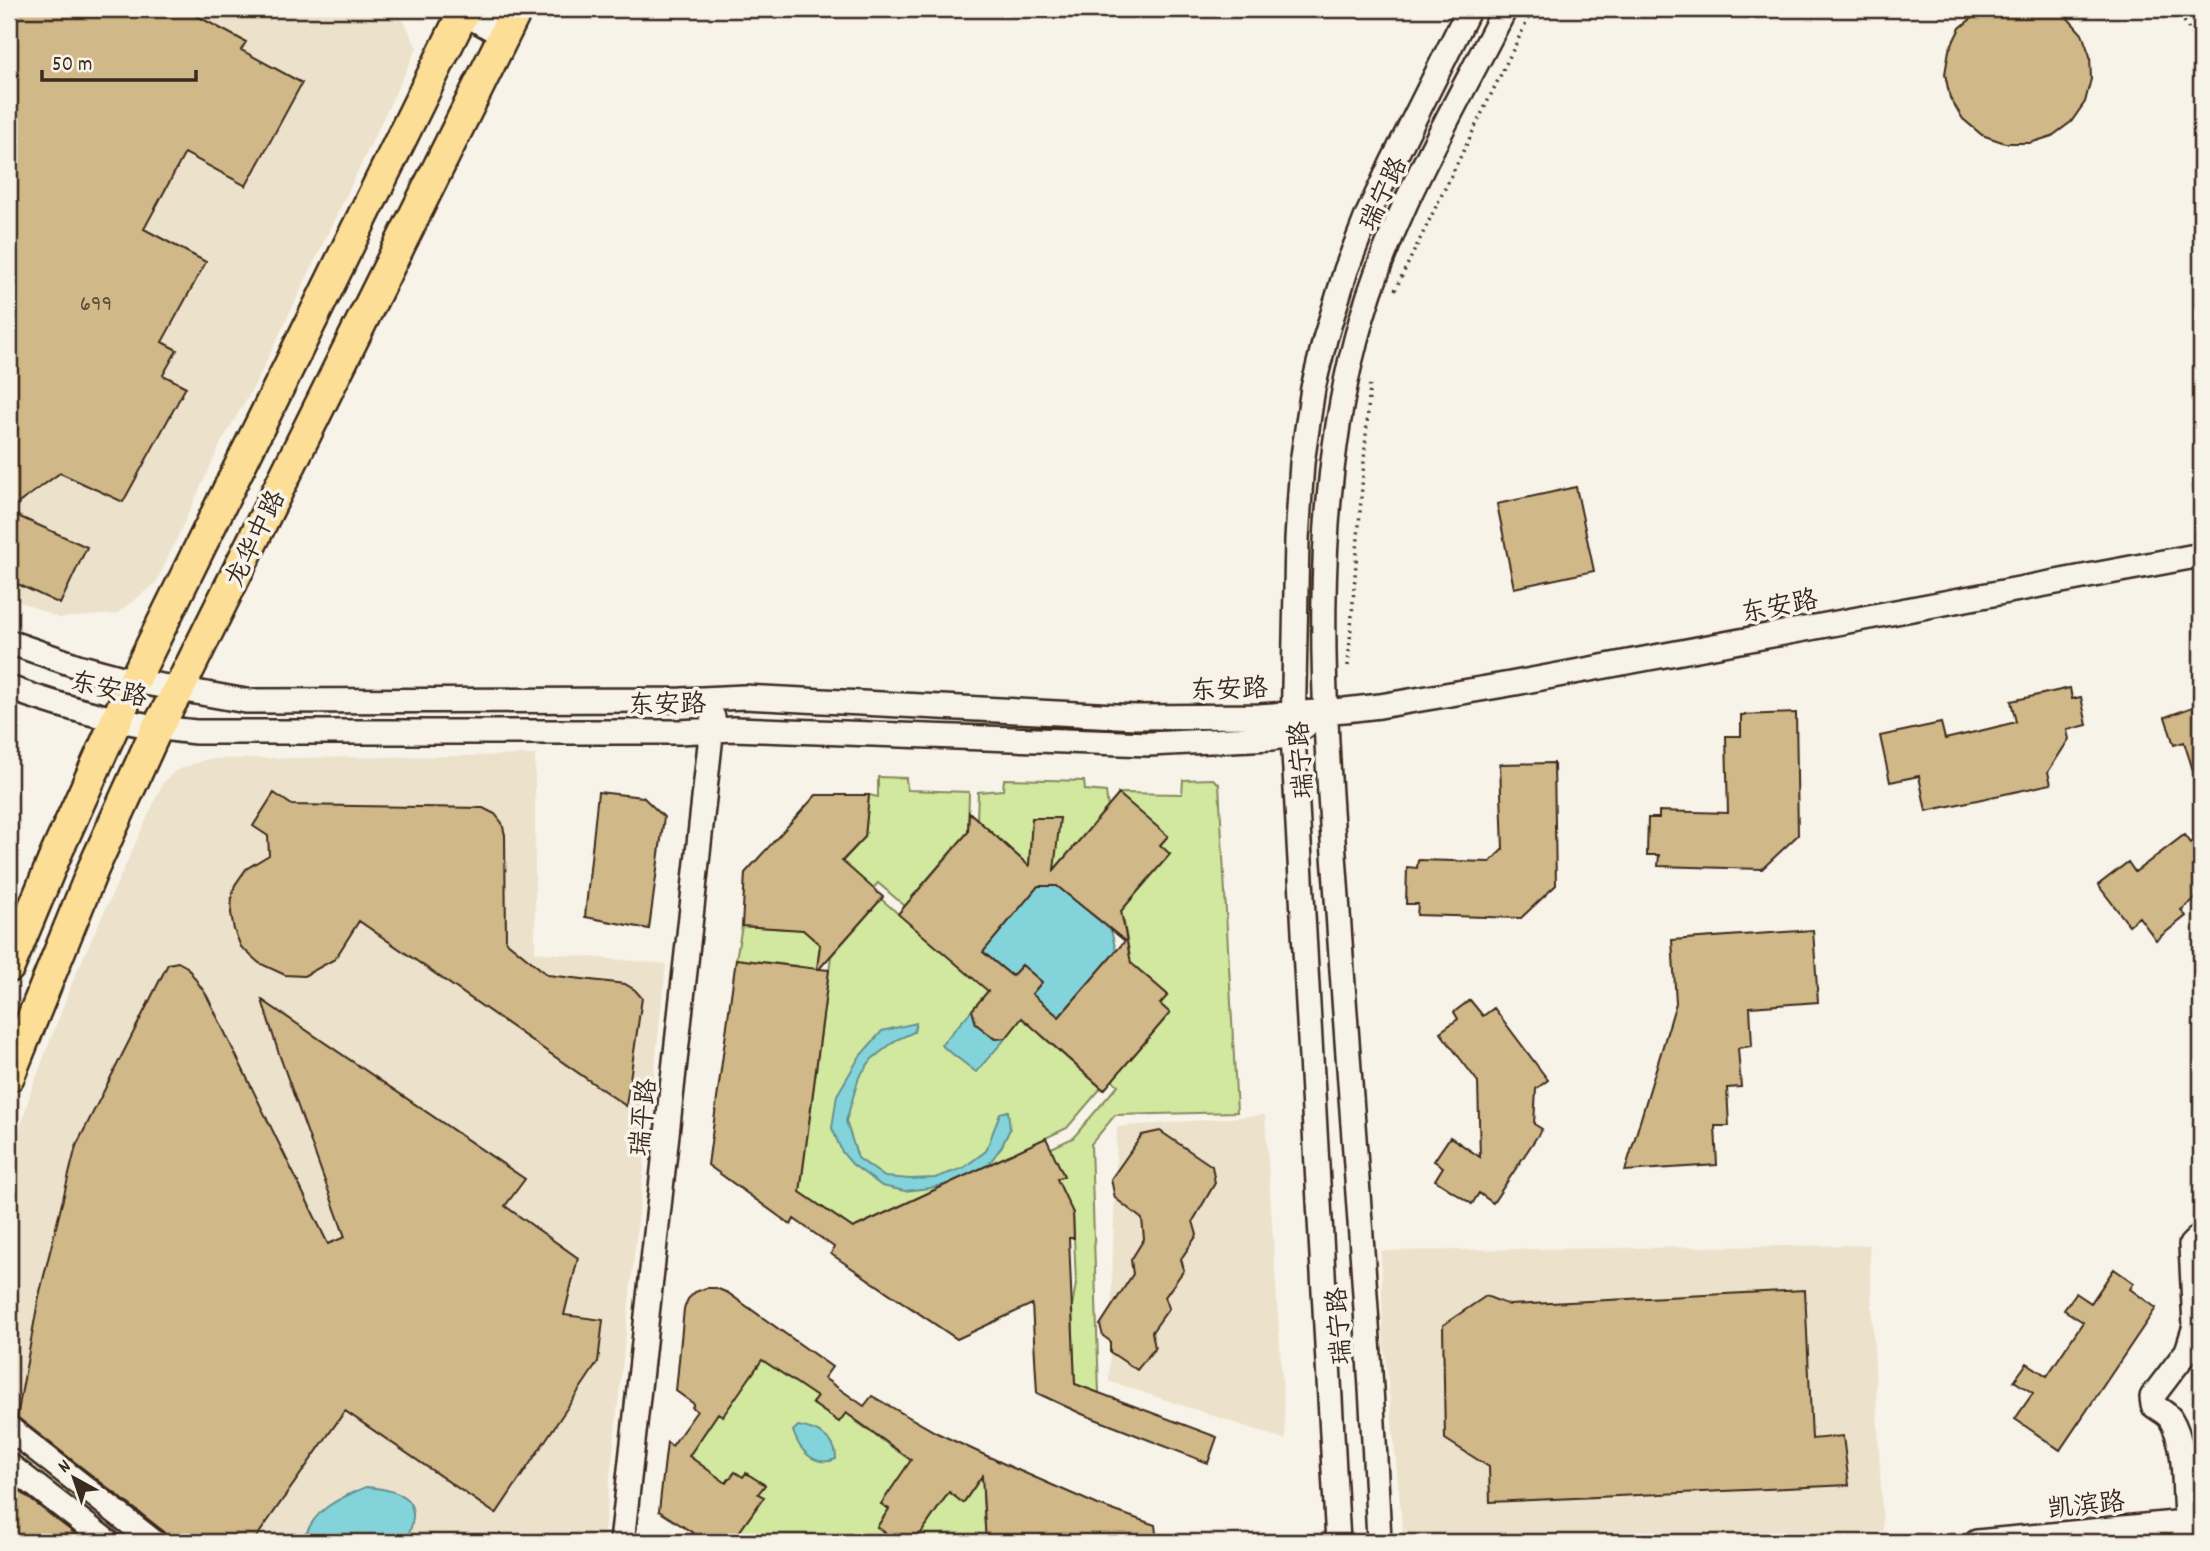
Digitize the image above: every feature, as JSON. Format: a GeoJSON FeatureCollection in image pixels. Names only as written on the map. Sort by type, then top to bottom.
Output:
{"type":"FeatureCollection","features":[{"type":"Feature","properties":{"kind":"main road","name":"龙华中路"},"geometry":{"type":"LineString","coordinates":[[9,1076],[93,869],[157,728],[179,689],[517,9]]}},
{"type":"Feature","properties":{"kind":"main road","name":"龙华中路"},"geometry":{"type":"LineString","coordinates":[[9,967],[56,854],[134,681],[461,10]]}},
{"type":"Feature","properties":{"kind":"street","name":"瑞宁路"},"geometry":{"type":"LineString","coordinates":[[1338,1542],[1293,724],[1297,539],[1302,463],[1313,388],[1346,270],[1367,216],[1469,9]]}},
{"type":"Feature","properties":{"kind":"street","name":"瑞宁路"},"geometry":{"type":"LineString","coordinates":[[1379,1542],[1325,711],[1326,543],[1332,469],[1343,395],[1357,335],[1395,229],[1505,9]]}},
{"type":"Feature","properties":{"kind":"street"},"geometry":{"type":"LineString","coordinates":[[461,10],[503,35]]}},
{"type":"Feature","properties":{"kind":"street","name":"东安路"},"geometry":{"type":"LineString","coordinates":[[9,688],[53,704],[117,721],[157,728],[233,732],[734,729],[1149,744],[1236,741],[1325,711],[1380,706],[1510,684],[2201,555]]}},
{"type":"Feature","properties":{"kind":"street","name":"东安路"},"geometry":{"type":"LineString","coordinates":[[9,642],[78,666],[134,681],[246,701],[744,697],[1136,718],[1259,716],[1293,724]]}},
{"type":"Feature","properties":{"kind":"street","name":"瑞平路"},"geometry":{"type":"LineString","coordinates":[[622,1542],[713,730],[714,698]]}},
{"type":"Feature","properties":{"kind":"street"},"geometry":{"type":"LineString","coordinates":[[2194,1525],[2177,1433],[2168,1416],[2153,1405],[2152,1397],[2187,1351],[2195,1326],[2191,1245],[2201,1235]]}},
{"type":"Feature","properties":{"kind":"street"},"geometry":{"type":"LineString","coordinates":[[9,1428],[154,1542]]}},
{"type":"Feature","properties":{"kind":"street"},"geometry":{"type":"LineString","coordinates":[[9,1465],[108,1542]]}},
{"type":"Feature","properties":{"kind":"street"},"geometry":{"type":"LineString","coordinates":[[2194,1525],[2197,1475],[2201,1466]]}},
{"type":"Feature","properties":{"kind":"street","name":"凯滨路"},"geometry":{"type":"LineString","coordinates":[[1977,1542],[2194,1525]]}},
{"type":"Feature","properties":{"kind":"path"},"geometry":{"type":"LineString","coordinates":[[1391,299],[1533,9]]}},
{"type":"Feature","properties":{"kind":"path"},"geometry":{"type":"LineString","coordinates":[[2177,9],[2200,48],[2201,55]]}},
{"type":"Feature","properties":{"kind":"path"},"geometry":{"type":"LineString","coordinates":[[1348,669],[1371,372]]}},
{"type":"Feature","properties":{"kind":"shaded area"},"geometry":{"type":"Polygon","coordinates":[[[9,9],[386,9],[403,19],[417,48],[256,383],[222,441],[156,583],[116,614],[59,618],[9,597],[9,9]]]}},
{"type":"Feature","properties":{"kind":"shaded area"},"geometry":{"type":"Polygon","coordinates":[[[535,755],[535,952],[666,964],[603,1542],[9,1542],[9,1167],[31,1091],[74,978],[163,783],[175,771],[207,759],[535,755]]]}},
{"type":"Feature","properties":{"kind":"shaded area"},"geometry":{"type":"Polygon","coordinates":[[[1265,1115],[1286,1440],[1109,1381],[1117,1127],[1265,1115]]]}},
{"type":"Feature","properties":{"kind":"shaded area"},"geometry":{"type":"Polygon","coordinates":[[[1869,1245],[1883,1531],[1717,1542],[1404,1542],[1383,1333],[1381,1251],[1869,1245]]]}},
{"type":"Feature","properties":{"kind":"green space"},"geometry":{"type":"Polygon","coordinates":[[[878,777],[906,778],[907,790],[969,792],[968,829],[979,837],[961,840],[911,898],[913,913],[878,883],[859,904],[842,862],[865,837],[869,795],[878,797],[878,777]]]}},
{"type":"Feature","properties":{"kind":"green space"},"geometry":{"type":"Polygon","coordinates":[[[1004,779],[1084,781],[1085,790],[1106,792],[1108,808],[1054,870],[1032,818],[1029,866],[977,820],[978,792],[1003,790],[1004,779]]]}},
{"type":"Feature","properties":{"kind":"green space"},"geometry":{"type":"Polygon","coordinates":[[[1213,779],[1219,784],[1237,1112],[1115,1115],[1091,1144],[1099,1393],[1075,1384],[1072,1306],[1076,1284],[1073,1213],[1030,1158],[1073,1138],[1118,1085],[1076,1049],[1120,1071],[1170,1013],[1160,1004],[1167,994],[1137,968],[1058,1034],[1129,952],[1124,922],[1106,912],[1120,912],[1170,854],[1160,845],[1168,836],[1137,810],[1116,809],[1118,793],[1182,794],[1183,780],[1213,779]]]}},
{"type":"Feature","properties":{"kind":"green space"},"geometry":{"type":"Polygon","coordinates":[[[881,899],[966,972],[999,978],[976,1024],[994,1039],[1006,1038],[1029,1009],[1042,1036],[1101,1088],[1067,1128],[853,1228],[800,1192],[831,956],[881,899]]]}},
{"type":"Feature","properties":{"kind":"green space"},"geometry":{"type":"Polygon","coordinates":[[[842,923],[819,950],[814,1002],[797,974],[798,966],[736,959],[742,926],[788,929],[842,923]]]}},
{"type":"Feature","properties":{"kind":"green space"},"geometry":{"type":"Polygon","coordinates":[[[757,1356],[828,1381],[813,1404],[839,1422],[855,1400],[854,1420],[920,1467],[881,1504],[889,1509],[877,1527],[884,1532],[882,1536],[892,1542],[732,1542],[763,1498],[758,1494],[764,1485],[746,1473],[743,1477],[735,1472],[726,1483],[689,1456],[718,1413],[723,1416],[757,1356]]]}},
{"type":"Feature","properties":{"kind":"green space"},"geometry":{"type":"Polygon","coordinates":[[[994,1459],[983,1497],[986,1542],[915,1542],[949,1492],[964,1502],[994,1459]]]}},
{"type":"Feature","properties":{"kind":"water"},"geometry":{"type":"Polygon","coordinates":[[[1038,886],[1057,886],[1111,930],[1116,951],[1059,1017],[1032,994],[1041,981],[1022,965],[1012,976],[983,952],[1038,886]]]}},
{"type":"Feature","properties":{"kind":"water"},"geometry":{"type":"Polygon","coordinates":[[[972,1010],[976,1024],[994,1039],[1006,1038],[976,1072],[941,1045],[972,1010]]]}},
{"type":"Feature","properties":{"kind":"water"},"geometry":{"type":"Polygon","coordinates":[[[916,1023],[914,1032],[896,1040],[872,1059],[859,1077],[846,1121],[858,1158],[885,1177],[935,1178],[963,1168],[986,1151],[1000,1113],[1008,1111],[1010,1129],[988,1165],[949,1184],[905,1191],[882,1186],[852,1164],[842,1152],[832,1128],[837,1095],[860,1056],[882,1031],[916,1023]]]}},
{"type":"Feature","properties":{"kind":"water"},"geometry":{"type":"Polygon","coordinates":[[[798,1426],[812,1429],[829,1440],[836,1459],[821,1461],[803,1451],[793,1431],[798,1426]]]}},
{"type":"Feature","properties":{"kind":"water"},"geometry":{"type":"Polygon","coordinates":[[[366,1487],[391,1491],[408,1500],[413,1517],[405,1542],[304,1542],[307,1531],[319,1514],[336,1501],[366,1487]]]}},
{"type":"Feature","properties":{"kind":"building"},"geometry":{"type":"Polygon","coordinates":[[[9,9],[184,9],[246,42],[241,50],[302,83],[246,186],[185,153],[144,229],[206,262],[162,342],[177,350],[163,375],[186,387],[123,502],[60,473],[9,510],[9,9]]]}},
{"type":"Feature","properties":{"kind":"building"},"geometry":{"type":"Polygon","coordinates":[[[1983,9],[2055,9],[2066,16],[2082,34],[2090,56],[2091,79],[2085,102],[2071,122],[2052,136],[2030,143],[2005,143],[1982,135],[1963,119],[1950,98],[1945,74],[1949,50],[1960,28],[1983,9]]]}},
{"type":"Feature","properties":{"kind":"building"},"geometry":{"type":"Polygon","coordinates":[[[1576,487],[1594,571],[1514,588],[1497,504],[1576,487]]]}},
{"type":"Feature","properties":{"kind":"building"},"geometry":{"type":"Polygon","coordinates":[[[9,512],[87,547],[60,604],[9,580],[9,512]]]}},
{"type":"Feature","properties":{"kind":"building"},"geometry":{"type":"Polygon","coordinates":[[[2070,688],[2072,699],[2081,697],[2087,725],[2067,730],[2069,739],[2048,772],[2051,784],[1926,811],[1919,776],[1890,782],[1880,736],[1941,723],[1945,739],[2016,722],[2011,701],[2070,688]]]}},
{"type":"Feature","properties":{"kind":"building"},"geometry":{"type":"Polygon","coordinates":[[[2201,704],[2201,785],[2198,786],[2184,742],[2174,745],[2165,717],[2201,704]]]}},
{"type":"Feature","properties":{"kind":"building"},"geometry":{"type":"Polygon","coordinates":[[[1796,713],[1798,835],[1762,869],[1658,866],[1659,855],[1647,855],[1648,818],[1659,818],[1659,811],[1728,813],[1726,736],[1741,736],[1741,715],[1796,713]]]}},
{"type":"Feature","properties":{"kind":"building"},"geometry":{"type":"Polygon","coordinates":[[[1554,763],[1556,885],[1521,918],[1417,915],[1418,904],[1406,904],[1407,867],[1417,868],[1418,860],[1490,862],[1503,849],[1500,764],[1554,763]]]}},
{"type":"Feature","properties":{"kind":"building"},"geometry":{"type":"Polygon","coordinates":[[[598,792],[643,797],[664,817],[649,929],[585,917],[598,792]]]}},
{"type":"Feature","properties":{"kind":"building"},"geometry":{"type":"Polygon","coordinates":[[[274,793],[292,805],[483,808],[495,814],[502,823],[505,835],[506,941],[548,975],[625,984],[642,998],[626,1106],[359,921],[335,959],[304,976],[285,975],[259,963],[241,947],[231,913],[232,895],[246,869],[269,855],[268,836],[253,826],[274,793]]]}},
{"type":"Feature","properties":{"kind":"building"},"geometry":{"type":"Polygon","coordinates":[[[1119,794],[1168,836],[1160,845],[1170,854],[1121,911],[1131,963],[1168,995],[1160,1004],[1170,1013],[1104,1090],[1022,1018],[1006,1038],[995,1039],[976,1024],[972,1010],[988,991],[898,914],[968,832],[969,812],[1029,866],[1032,818],[1060,818],[1054,870],[1119,794]],[[1038,886],[983,952],[1012,976],[1022,965],[1042,982],[1032,994],[1059,1017],[1125,941],[1057,886],[1038,886]]]}},
{"type":"Feature","properties":{"kind":"building"},"geometry":{"type":"Polygon","coordinates":[[[816,795],[869,795],[865,837],[842,861],[883,897],[819,969],[829,970],[800,1192],[853,1228],[1046,1138],[1064,1176],[1057,1179],[1073,1213],[1074,1238],[1069,1238],[1075,1384],[1217,1437],[1208,1463],[1082,1414],[1037,1393],[1032,1304],[957,1339],[831,1254],[834,1247],[794,1219],[791,1225],[708,1165],[736,959],[817,969],[820,945],[803,930],[742,926],[745,873],[816,795]]]}},
{"type":"Feature","properties":{"kind":"building"},"geometry":{"type":"Polygon","coordinates":[[[2201,834],[2201,894],[2181,910],[2186,916],[2156,940],[2139,917],[2129,925],[2098,885],[2128,862],[2135,872],[2184,835],[2190,843],[2201,834]]]}},
{"type":"Feature","properties":{"kind":"building"},"geometry":{"type":"Polygon","coordinates":[[[1813,930],[1818,1002],[1750,1007],[1752,1046],[1738,1048],[1741,1087],[1727,1088],[1729,1126],[1715,1126],[1717,1165],[1625,1171],[1676,1003],[1672,940],[1813,930]]]}},
{"type":"Feature","properties":{"kind":"building"},"geometry":{"type":"Polygon","coordinates":[[[178,962],[187,967],[207,996],[328,1244],[345,1237],[262,1000],[525,1179],[505,1206],[578,1258],[564,1315],[603,1320],[598,1362],[496,1514],[345,1411],[253,1542],[168,1542],[163,1531],[17,1417],[39,1296],[76,1146],[168,964],[178,962]]]}},
{"type":"Feature","properties":{"kind":"building"},"geometry":{"type":"Polygon","coordinates":[[[1470,1000],[1483,1016],[1494,1008],[1548,1080],[1536,1089],[1534,1124],[1542,1129],[1493,1203],[1479,1193],[1472,1204],[1435,1180],[1443,1167],[1434,1161],[1450,1137],[1480,1157],[1478,1082],[1440,1032],[1458,1019],[1454,1012],[1470,1000]]]}},
{"type":"Feature","properties":{"kind":"building"},"geometry":{"type":"Polygon","coordinates":[[[1160,1131],[1212,1166],[1215,1183],[1193,1221],[1197,1235],[1181,1259],[1184,1270],[1165,1297],[1169,1308],[1152,1332],[1155,1348],[1137,1370],[1110,1352],[1110,1341],[1103,1336],[1100,1325],[1133,1274],[1131,1260],[1144,1239],[1142,1219],[1115,1198],[1111,1179],[1142,1135],[1160,1131]]]}},
{"type":"Feature","properties":{"kind":"building"},"geometry":{"type":"Polygon","coordinates":[[[2114,1269],[2134,1283],[2130,1289],[2156,1308],[2060,1450],[2015,1419],[2033,1393],[2014,1381],[2027,1363],[2047,1376],[2083,1322],[2064,1310],[2076,1293],[2091,1303],[2114,1269]]]}},
{"type":"Feature","properties":{"kind":"building"},"geometry":{"type":"Polygon","coordinates":[[[716,1288],[728,1293],[832,1367],[824,1378],[864,1406],[872,1396],[937,1433],[1011,1467],[1098,1505],[1155,1525],[1157,1542],[986,1542],[982,1476],[963,1503],[949,1492],[915,1542],[892,1542],[882,1536],[885,1532],[877,1527],[889,1509],[881,1504],[911,1460],[846,1413],[839,1422],[812,1403],[817,1397],[762,1360],[723,1416],[718,1413],[689,1456],[726,1483],[735,1472],[743,1477],[746,1473],[765,1485],[758,1494],[764,1497],[732,1542],[707,1542],[659,1511],[667,1442],[672,1446],[697,1411],[692,1407],[694,1404],[676,1391],[684,1309],[695,1292],[716,1288]]]}},
{"type":"Feature","properties":{"kind":"building"},"geometry":{"type":"Polygon","coordinates":[[[1805,1290],[1812,1439],[1843,1436],[1849,1485],[1490,1502],[1489,1467],[1445,1439],[1443,1325],[1486,1296],[1509,1305],[1805,1290]]]}},
{"type":"Feature","properties":{"kind":"building"},"geometry":{"type":"Polygon","coordinates":[[[9,1483],[86,1542],[9,1542],[9,1483]]]}}]}
